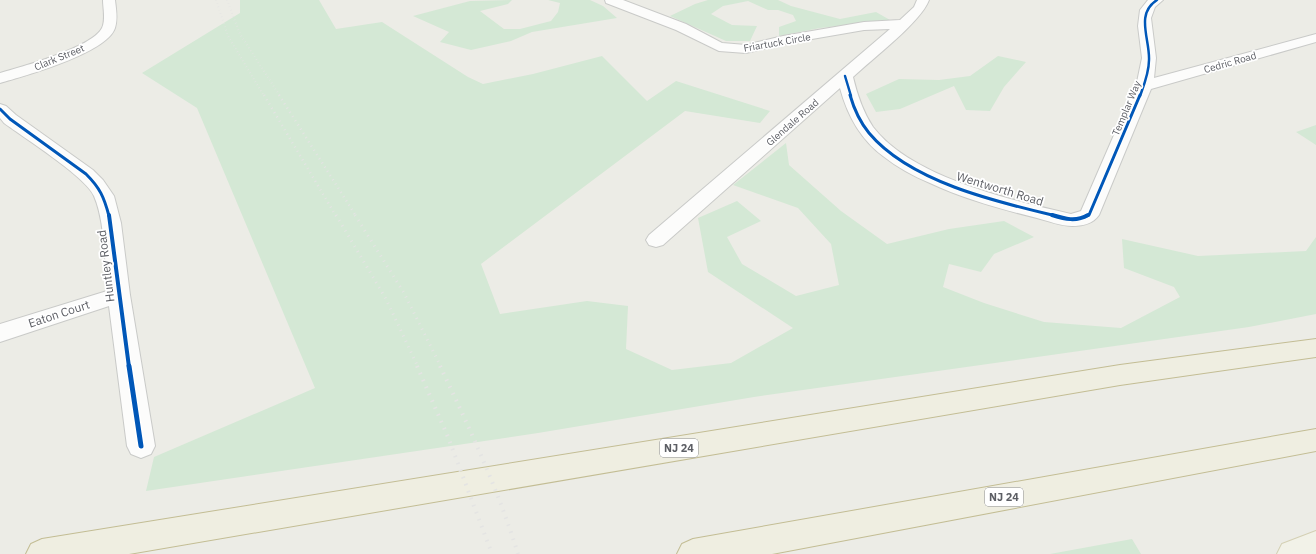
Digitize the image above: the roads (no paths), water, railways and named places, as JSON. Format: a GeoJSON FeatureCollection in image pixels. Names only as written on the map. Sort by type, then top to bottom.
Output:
{"type":"FeatureCollection","features":[{"type":"Feature","properties":{"kind":"highway","name":"NJ 24"},"geometry":{"type":"LineString","coordinates":[[42,554],[1120,375],[1316,348]]}},
{"type":"Feature","properties":{"kind":"highway","name":"NJ 24"},"geometry":{"type":"LineString","coordinates":[[693,554],[1316,440]]}},
{"type":"Feature","properties":{"kind":"main road"},"geometry":{"type":"LineString","coordinates":[[1293,554],[1316,546]]}},
{"type":"Feature","properties":{"kind":"street","name":"Clark Street"},"geometry":{"type":"LineString","coordinates":[[0,78],[74,53],[99,38],[108,30],[110,24],[109,0]]}},
{"type":"Feature","properties":{"kind":"street","name":"Friartuck Circle"},"geometry":{"type":"LineString","coordinates":[[611,0],[681,27],[720,47],[746,49],[783,40],[864,26],[904,24]]}},
{"type":"Feature","properties":{"kind":"street","name":"Glendale Road"},"geometry":{"type":"LineString","coordinates":[[656,240],[904,24],[920,8],[923,0]]}},
{"type":"Feature","properties":{"kind":"street","name":"Templar Way"},"geometry":{"type":"LineString","coordinates":[[1082,219],[1089,215],[1144,86],[1149,69],[1149,56],[1144,19],[1148,7],[1156,0]]}},
{"type":"Feature","properties":{"kind":"street","name":"Cedric Road"},"geometry":{"type":"LineString","coordinates":[[1144,86],[1316,38]]}},
{"type":"Feature","properties":{"kind":"street","name":"Wentworth Road"},"geometry":{"type":"LineString","coordinates":[[845,76],[851,99],[863,123],[871,134],[887,150],[903,161],[943,181],[985,198],[1071,220],[1082,219]]}},
{"type":"Feature","properties":{"kind":"street","name":"Huntley Road"},"geometry":{"type":"LineString","coordinates":[[0,109],[10,119],[86,174],[96,184],[104,196],[111,223],[119,295],[141,446]]}},
{"type":"Feature","properties":{"kind":"street","name":"Eaton Court"},"geometry":{"type":"LineString","coordinates":[[0,333],[119,295]]}},
{"type":"Feature","properties":{"kind":"railway"},"geometry":{"type":"LineString","coordinates":[[216,0],[228,36],[264,96]]}},
{"type":"Feature","properties":{"kind":"railway"},"geometry":{"type":"LineString","coordinates":[[227,0],[240,34],[280,96]]}},
{"type":"Feature","properties":{"kind":"railway"},"geometry":{"type":"LineString","coordinates":[[264,95],[336,216]]}},
{"type":"Feature","properties":{"kind":"railway"},"geometry":{"type":"LineString","coordinates":[[279,95],[356,216]]}},
{"type":"Feature","properties":{"kind":"railway"},"geometry":{"type":"LineString","coordinates":[[336,215],[386,299],[418,367]]}},
{"type":"Feature","properties":{"kind":"railway"},"geometry":{"type":"LineString","coordinates":[[355,215],[404,293],[441,367]]}},
{"type":"Feature","properties":{"kind":"railway"},"geometry":{"type":"LineString","coordinates":[[417,366],[448,437],[492,554]]}},
{"type":"Feature","properties":{"kind":"railway"},"geometry":{"type":"LineString","coordinates":[[440,366],[492,482],[518,554]]}}]}
